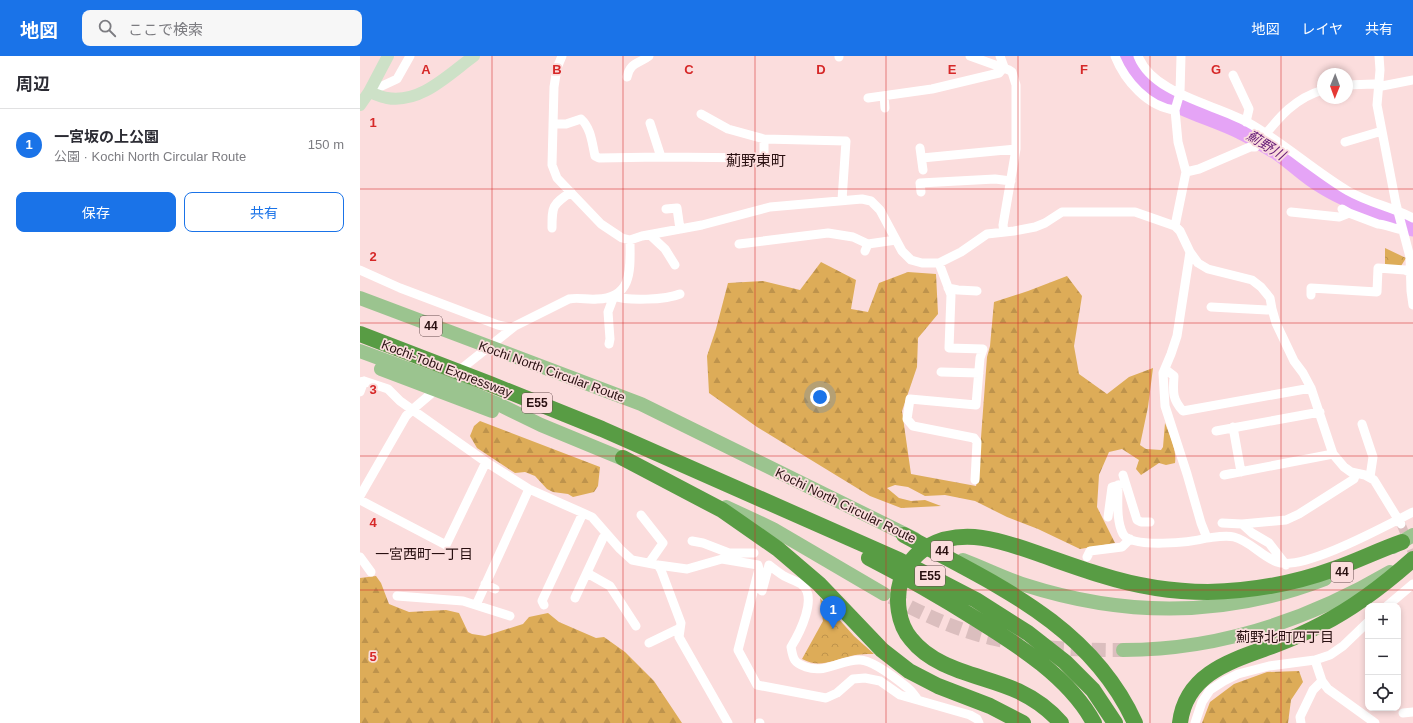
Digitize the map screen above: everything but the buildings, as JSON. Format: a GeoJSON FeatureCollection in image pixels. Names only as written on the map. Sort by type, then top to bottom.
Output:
{"type":"FeatureCollection","features":[{"type":"Feature","properties":{"kind":"highway","name":"Kochi-Tobu Expressway"},"geometry":{"type":"LineString","coordinates":[[360,334],[595,426],[711,478]]}},
{"type":"Feature","properties":{"kind":"highway"},"geometry":{"type":"LineString","coordinates":[[623,458],[722,510],[778,549],[819,584],[882,650],[909,670],[938,686],[990,706],[1023,723]]}},
{"type":"Feature","properties":{"kind":"highway","name":"E55"},"geometry":{"type":"LineString","coordinates":[[711,478],[891,569],[949,602],[1002,635],[1033,657],[1056,676],[1074,695],[1094,723]]}},
{"type":"Feature","properties":{"kind":"highway","name":"E55"},"geometry":{"type":"LineString","coordinates":[[711,478],[899,560],[976,600],[1028,632],[1065,662],[1094,690],[1115,723]]}},
{"type":"Feature","properties":{"kind":"highway"},"geometry":{"type":"LineString","coordinates":[[904,535],[1011,593],[1071,636],[1103,669],[1124,700],[1135,723]]}},
{"type":"Feature","properties":{"kind":"highway"},"geometry":{"type":"LineString","coordinates":[[1061,723],[1048,709],[1018,691],[938,661],[917,646],[907,634],[901,618],[898,597],[899,586],[908,565],[922,550],[933,544],[956,537],[983,537],[1004,542],[1096,574],[1146,586],[1187,591],[1265,593],[1322,573],[1407,538]]}},
{"type":"Feature","properties":{"kind":"highway"},"geometry":{"type":"LineString","coordinates":[[1180,723],[1185,704],[1192,692],[1201,681],[1212,672],[1224,664],[1300,634],[1334,610],[1371,593],[1413,558]]}},
{"type":"Feature","properties":{"kind":"main road"},"geometry":{"type":"LineString","coordinates":[[360,288],[380,298],[504,348]]}},
{"type":"Feature","properties":{"kind":"main road","name":"Kochi North Circular Route"},"geometry":{"type":"LineString","coordinates":[[360,298],[504,348],[641,404],[904,535],[1024,584],[1058,594],[1099,603],[1140,608],[1178,609],[1234,604],[1265,593]]}},
{"type":"Feature","properties":{"kind":"main road"},"geometry":{"type":"LineString","coordinates":[[360,351],[452,390]]}},
{"type":"Feature","properties":{"kind":"main road"},"geometry":{"type":"LineString","coordinates":[[360,361],[500,405],[541,425],[623,458],[773,529],[884,594]]}},
{"type":"Feature","properties":{"kind":"main road"},"geometry":{"type":"LineString","coordinates":[[1123,650],[1169,648],[1218,640],[1334,610]]}},
{"type":"Feature","properties":{"kind":"street"},"geometry":{"type":"LineString","coordinates":[[360,105],[369,92],[388,56]]}},
{"type":"Feature","properties":{"kind":"street"},"geometry":{"type":"LineString","coordinates":[[369,92],[397,79],[410,56]]}},
{"type":"Feature","properties":{"kind":"street"},"geometry":{"type":"LineString","coordinates":[[369,92],[387,98],[401,99],[414,96],[430,89],[474,56]]}},
{"type":"Feature","properties":{"kind":"street"},"geometry":{"type":"LineString","coordinates":[[562,56],[556,76],[552,165],[557,178],[601,224],[622,238],[630,240],[702,225],[770,207],[862,199],[871,201],[880,210],[902,251],[911,260],[922,263],[939,263],[961,252],[987,234],[1035,227],[1045,223],[1062,212],[1135,212],[1175,226],[1198,263],[1208,269],[1252,280],[1261,286],[1270,298],[1276,324],[1294,361],[1303,373],[1311,388],[1333,454],[1344,467],[1352,472],[1370,477],[1374,480],[1400,522]]}},
{"type":"Feature","properties":{"kind":"street"},"geometry":{"type":"LineString","coordinates":[[627,77],[628,69],[633,64],[644,60],[649,56]]}},
{"type":"Feature","properties":{"kind":"street"},"geometry":{"type":"LineString","coordinates":[[970,56],[1004,67],[1012,72],[1016,85],[1016,149],[1003,224],[1004,232]]}},
{"type":"Feature","properties":{"kind":"street"},"geometry":{"type":"LineString","coordinates":[[1000,56],[1004,67]]}},
{"type":"Feature","properties":{"kind":"street"},"geometry":{"type":"LineString","coordinates":[[1115,56],[1126,75],[1142,93],[1168,109],[1176,110]]}},
{"type":"Feature","properties":{"kind":"street"},"geometry":{"type":"LineString","coordinates":[[1138,56],[1149,73],[1157,81],[1180,93],[1246,122],[1266,134],[1328,178],[1369,202],[1398,211],[1413,218]]}},
{"type":"Feature","properties":{"kind":"street"},"geometry":{"type":"LineString","coordinates":[[1175,226],[1186,172],[1178,142],[1176,110],[1180,93],[1181,56]]}},
{"type":"Feature","properties":{"kind":"street"},"geometry":{"type":"LineString","coordinates":[[1379,56],[1380,70],[1377,105],[1402,230],[1410,256],[1413,305]]}},
{"type":"Feature","properties":{"kind":"street"},"geometry":{"type":"LineString","coordinates":[[868,98],[932,89],[999,73],[1004,67]]}},
{"type":"Feature","properties":{"kind":"street"},"geometry":{"type":"LineString","coordinates":[[1233,75],[1249,109],[1246,122]]}},
{"type":"Feature","properties":{"kind":"street"},"geometry":{"type":"LineString","coordinates":[[1353,85],[1382,86],[1413,80]]}},
{"type":"Feature","properties":{"kind":"street"},"geometry":{"type":"LineString","coordinates":[[1186,172],[1199,169],[1250,147],[1255,147],[1283,114],[1298,101],[1317,92]]}},
{"type":"Feature","properties":{"kind":"street"},"geometry":{"type":"LineString","coordinates":[[884,96],[885,108]]}},
{"type":"Feature","properties":{"kind":"street"},"geometry":{"type":"LineString","coordinates":[[701,114],[728,129],[764,139],[846,141],[842,200]]}},
{"type":"Feature","properties":{"kind":"street"},"geometry":{"type":"LineString","coordinates":[[553,124],[566,124],[581,120],[586,124],[595,156],[599,158],[764,158],[764,139]]}},
{"type":"Feature","properties":{"kind":"street"},"geometry":{"type":"LineString","coordinates":[[650,124],[660,157]]}},
{"type":"Feature","properties":{"kind":"street"},"geometry":{"type":"LineString","coordinates":[[1345,142],[1382,131]]}},
{"type":"Feature","properties":{"kind":"street"},"geometry":{"type":"LineString","coordinates":[[920,148],[923,170]]}},
{"type":"Feature","properties":{"kind":"street"},"geometry":{"type":"LineString","coordinates":[[922,158],[1016,149]]}},
{"type":"Feature","properties":{"kind":"street"},"geometry":{"type":"LineString","coordinates":[[921,192],[920,183],[995,179],[1010,181]]}},
{"type":"Feature","properties":{"kind":"street"},"geometry":{"type":"LineString","coordinates":[[552,228],[552,210],[557,202],[571,192]]}},
{"type":"Feature","properties":{"kind":"street"},"geometry":{"type":"LineString","coordinates":[[1363,218],[1369,202]]}},
{"type":"Feature","properties":{"kind":"street"},"geometry":{"type":"LineString","coordinates":[[666,209],[677,208],[680,229]]}},
{"type":"Feature","properties":{"kind":"street"},"geometry":{"type":"LineString","coordinates":[[1291,212],[1339,217],[1345,211],[1378,224],[1402,230]]}},
{"type":"Feature","properties":{"kind":"street"},"geometry":{"type":"LineString","coordinates":[[739,244],[828,234],[852,237],[866,248],[896,240]]}},
{"type":"Feature","properties":{"kind":"street"},"geometry":{"type":"LineString","coordinates":[[650,235],[664,249],[676,265]]}},
{"type":"Feature","properties":{"kind":"street"},"geometry":{"type":"LineString","coordinates":[[609,344],[608,312],[614,296],[629,277],[630,240]]}},
{"type":"Feature","properties":{"kind":"street"},"geometry":{"type":"LineString","coordinates":[[1190,252],[1177,336],[1163,373],[1165,406],[1188,474],[1201,523],[1207,538]]}},
{"type":"Feature","properties":{"kind":"street"},"geometry":{"type":"LineString","coordinates":[[939,263],[951,295],[950,348],[983,349],[980,358],[976,405],[910,399],[907,419],[913,426],[974,438],[977,442],[975,480]]}},
{"type":"Feature","properties":{"kind":"street"},"geometry":{"type":"LineString","coordinates":[[1311,295],[1311,288],[1377,292],[1378,268],[1405,270],[1412,273]]}},
{"type":"Feature","properties":{"kind":"street"},"geometry":{"type":"LineString","coordinates":[[360,270],[400,288],[512,328]]}},
{"type":"Feature","properties":{"kind":"street"},"geometry":{"type":"LineString","coordinates":[[948,288],[978,291]]}},
{"type":"Feature","properties":{"kind":"street"},"geometry":{"type":"LineString","coordinates":[[360,496],[406,416],[512,328],[569,299],[600,299],[614,296],[629,299],[672,297],[680,294]]}},
{"type":"Feature","properties":{"kind":"street"},"geometry":{"type":"LineString","coordinates":[[1212,307],[1272,309]]}},
{"type":"Feature","properties":{"kind":"street"},"geometry":{"type":"LineString","coordinates":[[1165,369],[1174,376],[1173,393],[1176,404],[1183,411],[1311,388]]}},
{"type":"Feature","properties":{"kind":"street"},"geometry":{"type":"LineString","coordinates":[[941,372],[979,373]]}},
{"type":"Feature","properties":{"kind":"street"},"geometry":{"type":"LineString","coordinates":[[360,392],[362,382],[388,390],[400,401],[486,462],[529,489],[592,517],[620,549],[632,560],[687,569],[729,556],[754,553]]}},
{"type":"Feature","properties":{"kind":"street"},"geometry":{"type":"LineString","coordinates":[[1216,431],[1320,412]]}},
{"type":"Feature","properties":{"kind":"street"},"geometry":{"type":"LineString","coordinates":[[1362,424],[1373,457],[1370,477]]}},
{"type":"Feature","properties":{"kind":"street"},"geometry":{"type":"LineString","coordinates":[[1233,428],[1241,472]]}},
{"type":"Feature","properties":{"kind":"street"},"geometry":{"type":"LineString","coordinates":[[1224,476],[1333,454]]}},
{"type":"Feature","properties":{"kind":"street"},"geometry":{"type":"LineString","coordinates":[[360,500],[446,546],[486,462]]}},
{"type":"Feature","properties":{"kind":"street"},"geometry":{"type":"LineString","coordinates":[[1222,523],[1242,524],[1286,520],[1299,514],[1354,479],[1356,473]]}},
{"type":"Feature","properties":{"kind":"street"},"geometry":{"type":"LineString","coordinates":[[1122,481],[1119,520],[1124,536],[1137,542],[1164,543],[1196,542],[1207,538],[1222,536],[1234,537],[1244,541],[1277,562],[1286,565],[1323,556],[1400,522],[1413,512]]}},
{"type":"Feature","properties":{"kind":"street"},"geometry":{"type":"LineString","coordinates":[[1108,517],[1112,487],[1122,481]]}},
{"type":"Feature","properties":{"kind":"street"},"geometry":{"type":"LineString","coordinates":[[1122,481],[1137,520],[1141,522],[1150,522]]}},
{"type":"Feature","properties":{"kind":"street"},"geometry":{"type":"LineString","coordinates":[[476,605],[529,489]]}},
{"type":"Feature","properties":{"kind":"street"},"geometry":{"type":"LineString","coordinates":[[544,604],[542,601],[583,513]]}},
{"type":"Feature","properties":{"kind":"street"},"geometry":{"type":"LineString","coordinates":[[640,515],[663,543],[654,564]]}},
{"type":"Feature","properties":{"kind":"street"},"geometry":{"type":"LineString","coordinates":[[1242,524],[1269,543],[1286,565]]}},
{"type":"Feature","properties":{"kind":"street"},"geometry":{"type":"LineString","coordinates":[[575,598],[603,538],[607,534]]}},
{"type":"Feature","properties":{"kind":"street"},"geometry":{"type":"LineString","coordinates":[[1087,557],[1090,551],[1122,546],[1130,539]]}},
{"type":"Feature","properties":{"kind":"street"},"geometry":{"type":"LineString","coordinates":[[692,542],[703,543],[729,556],[758,565],[759,569],[738,650],[757,685],[826,698],[837,693],[853,679],[865,678],[880,682],[900,695],[970,715],[977,719],[979,723]]}},
{"type":"Feature","properties":{"kind":"street"},"geometry":{"type":"LineString","coordinates":[[360,557],[371,572]]}},
{"type":"Feature","properties":{"kind":"street"},"geometry":{"type":"LineString","coordinates":[[654,564],[661,570],[681,623],[679,636],[728,723]]}},
{"type":"Feature","properties":{"kind":"street"},"geometry":{"type":"LineString","coordinates":[[762,591],[769,565],[784,576],[802,585],[806,590],[808,598],[804,621],[792,647],[794,659],[798,665],[810,669],[822,669],[860,659],[870,661],[909,688],[918,700]]}},
{"type":"Feature","properties":{"kind":"street"},"geometry":{"type":"LineString","coordinates":[[587,573],[610,586],[636,626]]}},
{"type":"Feature","properties":{"kind":"street"},"geometry":{"type":"LineString","coordinates":[[485,584],[495,589]]}},
{"type":"Feature","properties":{"kind":"street"},"geometry":{"type":"LineString","coordinates":[[1391,603],[1413,584]]}},
{"type":"Feature","properties":{"kind":"street"},"geometry":{"type":"LineString","coordinates":[[397,596],[463,601],[510,616]]}},
{"type":"Feature","properties":{"kind":"street"},"geometry":{"type":"LineString","coordinates":[[1195,723],[1202,702],[1210,690],[1224,681],[1238,674],[1269,666],[1315,660],[1330,655],[1343,646],[1365,625]]}},
{"type":"Feature","properties":{"kind":"street"},"geometry":{"type":"LineString","coordinates":[[649,643],[680,628]]}},
{"type":"Feature","properties":{"kind":"street"},"geometry":{"type":"LineString","coordinates":[[1315,660],[1322,681],[1328,689],[1375,723]]}},
{"type":"Feature","properties":{"kind":"street"},"geometry":{"type":"LineString","coordinates":[[1301,723],[1300,717],[1313,690],[1322,681]]}},
{"type":"Feature","properties":{"kind":"street"},"geometry":{"type":"LineString","coordinates":[[1403,713],[1413,712]]}},
{"type":"Feature","properties":{"kind":"green space"},"geometry":{"type":"Polygon","coordinates":[[[1385,248],[1406,258],[1401,266],[1385,265],[1385,248]]]}},
{"type":"Feature","properties":{"kind":"green space"},"geometry":{"type":"Polygon","coordinates":[[[821,262],[856,280],[851,309],[868,312],[879,283],[908,272],[936,274],[938,314],[918,338],[917,367],[902,411],[911,474],[976,486],[978,478],[987,357],[990,346],[994,302],[1067,276],[1082,296],[1074,346],[1079,374],[1107,394],[1129,377],[1153,368],[1148,407],[1140,445],[1146,449],[1161,450],[1163,447],[1165,423],[1174,448],[1175,463],[1166,465],[1159,463],[1141,475],[1136,469],[1139,460],[1122,449],[1109,452],[1099,475],[1097,507],[1115,543],[1080,549],[1038,529],[1007,517],[975,501],[945,495],[925,496],[908,487],[895,485],[887,488],[899,498],[911,501],[925,500],[941,506],[901,508],[870,496],[757,427],[709,393],[707,356],[728,283],[763,281],[800,290],[821,262]]]}},
{"type":"Feature","properties":{"kind":"green space"},"geometry":{"type":"Polygon","coordinates":[[[480,421],[600,467],[598,486],[594,492],[573,497],[568,494],[553,492],[547,489],[535,476],[525,472],[515,473],[477,448],[470,436],[474,426],[480,421]]]}},
{"type":"Feature","properties":{"kind":"green space"},"geometry":{"type":"Polygon","coordinates":[[[376,576],[381,583],[389,604],[409,612],[446,610],[459,613],[468,632],[472,634],[485,636],[523,624],[529,617],[548,613],[559,622],[596,638],[604,637],[625,652],[654,681],[682,723],[360,723],[360,578],[376,576]]]}},
{"type":"Feature","properties":{"kind":"green space"},"geometry":{"type":"Polygon","coordinates":[[[820,598],[854,636],[874,654],[854,655],[825,663],[808,662],[802,659],[823,621],[820,598]]]}},
{"type":"Feature","properties":{"kind":"green space"},"geometry":{"type":"Polygon","coordinates":[[[1299,671],[1303,682],[1291,700],[1288,723],[1202,723],[1210,702],[1234,684],[1267,672],[1299,671]]]}},
{"type":"Feature","properties":{"kind":"waterway","name":"薊野川"},"geometry":{"type":"LineString","coordinates":[[1127,56],[1135,72],[1160,94],[1176,103],[1251,135],[1278,151],[1310,176],[1333,190],[1413,227]]}},
{"type":"Feature","properties":{"kind":"tunnel"},"geometry":{"type":"LineString","coordinates":[[1401,524],[1413,554]]}},
{"type":"Feature","properties":{"kind":"tunnel"},"geometry":{"type":"LineString","coordinates":[[891,597],[942,622],[968,632],[995,639],[1027,645],[1059,648],[1123,650]]}},
{"type":"Feature","properties":{"kind":"place","name":"一宮坂の上公園"},"geometry":{"type":"Point","coordinates":[833,629]}},
{"type":"Feature","properties":{"kind":"district","name":"薊野東町"},"geometry":{"type":"Point","coordinates":[756,161]}},
{"type":"Feature","properties":{"kind":"district","name":"一宮西町一丁目"},"geometry":{"type":"Point","coordinates":[424,554]}},
{"type":"Feature","properties":{"kind":"district","name":"薊野北町四丁目"},"geometry":{"type":"Point","coordinates":[1285,637]}}]}
